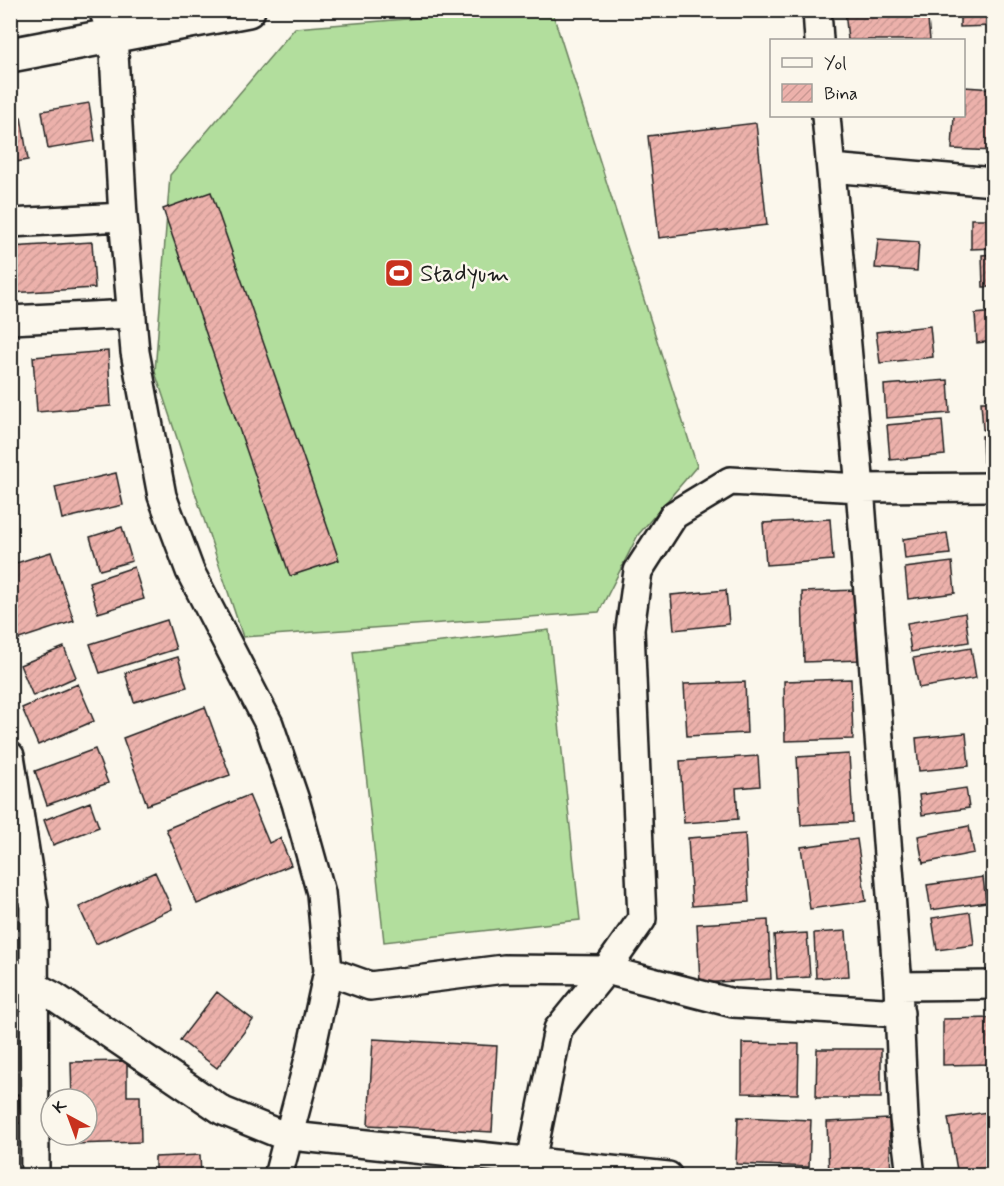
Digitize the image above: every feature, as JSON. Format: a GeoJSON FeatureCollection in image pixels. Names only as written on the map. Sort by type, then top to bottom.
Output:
{"type":"FeatureCollection","features":[{"type":"Feature","properties":{"kind":"street"},"geometry":{"type":"LineString","coordinates":[[10,55],[108,23],[248,10]]}},
{"type":"Feature","properties":{"kind":"street"},"geometry":{"type":"LineString","coordinates":[[817,10],[819,39]]}},
{"type":"Feature","properties":{"kind":"street"},"geometry":{"type":"LineString","coordinates":[[108,23],[135,352],[162,496],[190,572],[269,724],[297,803],[321,893],[328,971],[310,1056],[279,1176]]}},
{"type":"Feature","properties":{"kind":"street"},"geometry":{"type":"LineString","coordinates":[[826,117],[860,488],[900,1013],[904,1119],[911,1176]]}},
{"type":"Feature","properties":{"kind":"street"},"geometry":{"type":"LineString","coordinates":[[831,168],[993,182]]}},
{"type":"Feature","properties":{"kind":"street"},"geometry":{"type":"LineString","coordinates":[[10,223],[123,217]]}},
{"type":"Feature","properties":{"kind":"street"},"geometry":{"type":"LineString","coordinates":[[10,320],[132,314]]}},
{"type":"Feature","properties":{"kind":"street"},"geometry":{"type":"LineString","coordinates":[[530,1168],[558,1029],[606,970],[642,919],[630,629],[638,571],[674,515],[730,481],[860,488],[993,487]]}},
{"type":"Feature","properties":{"kind":"street"},"geometry":{"type":"LineString","coordinates":[[10,756],[34,907],[35,1176]]}},
{"type":"Feature","properties":{"kind":"street"},"geometry":{"type":"LineString","coordinates":[[328,971],[370,986],[504,969],[606,970],[733,1003],[900,1013]]}},
{"type":"Feature","properties":{"kind":"street"},"geometry":{"type":"LineString","coordinates":[[10,973],[56,997],[223,1111],[282,1135],[530,1168],[668,1176]]}},
{"type":"Feature","properties":{"kind":"street"},"geometry":{"type":"LineString","coordinates":[[898,986],[993,985]]}},
{"type":"Feature","properties":{"kind":"green space","name":"Stadyum"},"geometry":{"type":"Polygon","coordinates":[[[505,11],[552,11],[697,466],[638,535],[599,612],[243,637],[155,372],[170,175],[295,28],[505,11]]]}},
{"type":"Feature","properties":{"kind":"green space"},"geometry":{"type":"Polygon","coordinates":[[[549,630],[580,920],[384,942],[353,652],[549,630]]]}},
{"type":"Feature","properties":{"kind":"building"},"geometry":{"type":"Polygon","coordinates":[[[845,10],[927,10],[930,39],[848,39],[845,10]]]}},
{"type":"Feature","properties":{"kind":"building"},"geometry":{"type":"Polygon","coordinates":[[[960,10],[994,10],[994,26],[960,27],[960,10]]]}},
{"type":"Feature","properties":{"kind":"building"},"geometry":{"type":"Polygon","coordinates":[[[965,87],[994,89],[994,151],[952,149],[954,117],[965,117],[965,87]]]}},
{"type":"Feature","properties":{"kind":"building"},"geometry":{"type":"Polygon","coordinates":[[[89,103],[95,141],[48,149],[42,111],[89,103]]]}},
{"type":"Feature","properties":{"kind":"building"},"geometry":{"type":"Polygon","coordinates":[[[21,117],[28,160],[10,163],[10,119],[21,117]]]}},
{"type":"Feature","properties":{"kind":"building"},"geometry":{"type":"Polygon","coordinates":[[[756,123],[767,225],[659,238],[648,136],[756,123]]]}},
{"type":"Feature","properties":{"kind":"building"},"geometry":{"type":"Polygon","coordinates":[[[211,192],[339,560],[290,576],[163,209],[211,192]]]}},
{"type":"Feature","properties":{"kind":"building"},"geometry":{"type":"Polygon","coordinates":[[[971,219],[994,219],[994,248],[971,249],[971,219]]]}},
{"type":"Feature","properties":{"kind":"building"},"geometry":{"type":"Polygon","coordinates":[[[878,239],[919,242],[917,271],[875,268],[878,239]]]}},
{"type":"Feature","properties":{"kind":"building"},"geometry":{"type":"Polygon","coordinates":[[[92,242],[95,288],[10,293],[10,247],[92,242]]]}},
{"type":"Feature","properties":{"kind":"building"},"geometry":{"type":"Polygon","coordinates":[[[994,254],[994,287],[983,287],[982,255],[994,254]]]}},
{"type":"Feature","properties":{"kind":"building"},"geometry":{"type":"Polygon","coordinates":[[[994,312],[994,341],[977,343],[975,314],[994,312]]]}},
{"type":"Feature","properties":{"kind":"building"},"geometry":{"type":"Polygon","coordinates":[[[930,326],[933,357],[880,363],[876,332],[930,326]]]}},
{"type":"Feature","properties":{"kind":"building"},"geometry":{"type":"Polygon","coordinates":[[[108,351],[111,406],[37,412],[33,357],[108,351]]]}},
{"type":"Feature","properties":{"kind":"building"},"geometry":{"type":"Polygon","coordinates":[[[948,380],[950,413],[886,418],[884,385],[948,380]]]}},
{"type":"Feature","properties":{"kind":"building"},"geometry":{"type":"Polygon","coordinates":[[[981,402],[994,402],[994,429],[983,430],[981,402]]]}},
{"type":"Feature","properties":{"kind":"building"},"geometry":{"type":"Polygon","coordinates":[[[942,420],[945,455],[890,460],[887,425],[942,420]]]}},
{"type":"Feature","properties":{"kind":"building"},"geometry":{"type":"Polygon","coordinates":[[[982,436],[994,436],[994,462],[983,462],[982,436]]]}},
{"type":"Feature","properties":{"kind":"building"},"geometry":{"type":"Polygon","coordinates":[[[116,473],[123,505],[62,519],[55,487],[116,473]]]}},
{"type":"Feature","properties":{"kind":"building"},"geometry":{"type":"Polygon","coordinates":[[[830,519],[833,560],[766,565],[763,523],[830,519]]]}},
{"type":"Feature","properties":{"kind":"building"},"geometry":{"type":"Polygon","coordinates":[[[122,527],[132,561],[100,570],[90,537],[122,527]]]}},
{"type":"Feature","properties":{"kind":"building"},"geometry":{"type":"Polygon","coordinates":[[[947,533],[950,554],[905,559],[903,539],[947,533]]]}},
{"type":"Feature","properties":{"kind":"building"},"geometry":{"type":"Polygon","coordinates":[[[51,552],[74,621],[10,642],[10,565],[51,552]]]}},
{"type":"Feature","properties":{"kind":"building"},"geometry":{"type":"Polygon","coordinates":[[[952,562],[955,593],[908,599],[905,568],[952,562]]]}},
{"type":"Feature","properties":{"kind":"building"},"geometry":{"type":"Polygon","coordinates":[[[134,567],[144,599],[98,613],[89,582],[134,567]]]}},
{"type":"Feature","properties":{"kind":"building"},"geometry":{"type":"Polygon","coordinates":[[[726,590],[729,624],[674,630],[671,595],[726,590]]]}},
{"type":"Feature","properties":{"kind":"building"},"geometry":{"type":"Polygon","coordinates":[[[856,590],[859,660],[804,662],[802,592],[856,590]]]}},
{"type":"Feature","properties":{"kind":"building"},"geometry":{"type":"Polygon","coordinates":[[[965,613],[969,642],[911,652],[907,623],[965,613]]]}},
{"type":"Feature","properties":{"kind":"building"},"geometry":{"type":"Polygon","coordinates":[[[167,620],[176,649],[100,673],[90,644],[167,620]]]}},
{"type":"Feature","properties":{"kind":"building"},"geometry":{"type":"Polygon","coordinates":[[[64,647],[76,677],[33,696],[20,665],[64,647]]]}},
{"type":"Feature","properties":{"kind":"building"},"geometry":{"type":"Polygon","coordinates":[[[971,648],[976,678],[919,688],[913,658],[971,648]]]}},
{"type":"Feature","properties":{"kind":"building"},"geometry":{"type":"Polygon","coordinates":[[[178,657],[187,687],[134,702],[125,673],[178,657]]]}},
{"type":"Feature","properties":{"kind":"building"},"geometry":{"type":"Polygon","coordinates":[[[851,679],[853,739],[785,741],[784,681],[851,679]]]}},
{"type":"Feature","properties":{"kind":"building"},"geometry":{"type":"Polygon","coordinates":[[[745,682],[747,733],[687,736],[684,684],[745,682]]]}},
{"type":"Feature","properties":{"kind":"building"},"geometry":{"type":"Polygon","coordinates":[[[78,684],[94,721],[38,745],[22,708],[78,684]]]}},
{"type":"Feature","properties":{"kind":"building"},"geometry":{"type":"Polygon","coordinates":[[[205,707],[230,775],[147,805],[123,738],[205,707]]]}},
{"type":"Feature","properties":{"kind":"building"},"geometry":{"type":"Polygon","coordinates":[[[966,733],[969,766],[919,771],[916,738],[966,733]]]}},
{"type":"Feature","properties":{"kind":"building"},"geometry":{"type":"Polygon","coordinates":[[[95,749],[108,783],[47,805],[35,771],[95,749]]]}},
{"type":"Feature","properties":{"kind":"building"},"geometry":{"type":"Polygon","coordinates":[[[849,754],[853,822],[801,825],[797,757],[849,754]]]}},
{"type":"Feature","properties":{"kind":"building"},"geometry":{"type":"Polygon","coordinates":[[[758,756],[760,786],[736,788],[738,819],[684,823],[680,761],[758,756]]]}},
{"type":"Feature","properties":{"kind":"building"},"geometry":{"type":"Polygon","coordinates":[[[966,788],[969,808],[922,815],[919,795],[966,788]]]}},
{"type":"Feature","properties":{"kind":"building"},"geometry":{"type":"Polygon","coordinates":[[[249,795],[269,843],[280,838],[291,865],[197,904],[166,829],[249,795]]]}},
{"type":"Feature","properties":{"kind":"building"},"geometry":{"type":"Polygon","coordinates":[[[90,802],[99,827],[53,845],[44,820],[90,802]]]}},
{"type":"Feature","properties":{"kind":"building"},"geometry":{"type":"Polygon","coordinates":[[[969,826],[974,853],[923,863],[918,836],[969,826]]]}},
{"type":"Feature","properties":{"kind":"building"},"geometry":{"type":"Polygon","coordinates":[[[745,834],[749,902],[692,906],[688,838],[745,834]]]}},
{"type":"Feature","properties":{"kind":"building"},"geometry":{"type":"Polygon","coordinates":[[[857,839],[866,901],[810,909],[801,847],[857,839]]]}},
{"type":"Feature","properties":{"kind":"building"},"geometry":{"type":"Polygon","coordinates":[[[155,872],[172,909],[96,944],[79,907],[155,872]]]}},
{"type":"Feature","properties":{"kind":"building"},"geometry":{"type":"Polygon","coordinates":[[[983,877],[986,902],[931,910],[927,885],[983,877]]]}},
{"type":"Feature","properties":{"kind":"building"},"geometry":{"type":"Polygon","coordinates":[[[970,912],[974,945],[937,950],[932,918],[970,912]]]}},
{"type":"Feature","properties":{"kind":"building"},"geometry":{"type":"Polygon","coordinates":[[[768,920],[771,979],[700,983],[697,924],[768,920]]]}},
{"type":"Feature","properties":{"kind":"building"},"geometry":{"type":"Polygon","coordinates":[[[846,931],[849,976],[816,978],[814,933],[846,931]]]}},
{"type":"Feature","properties":{"kind":"building"},"geometry":{"type":"Polygon","coordinates":[[[807,933],[810,977],[777,979],[774,935],[807,933]]]}},
{"type":"Feature","properties":{"kind":"building"},"geometry":{"type":"Polygon","coordinates":[[[10,991],[16,991],[18,1022],[10,1023],[10,991]]]}},
{"type":"Feature","properties":{"kind":"building"},"geometry":{"type":"Polygon","coordinates":[[[217,992],[253,1020],[217,1068],[180,1040],[217,992]]]}},
{"type":"Feature","properties":{"kind":"building"},"geometry":{"type":"Polygon","coordinates":[[[994,1018],[994,1064],[943,1065],[943,1019],[994,1018]]]}},
{"type":"Feature","properties":{"kind":"building"},"geometry":{"type":"Polygon","coordinates":[[[373,1039],[497,1046],[492,1132],[368,1125],[373,1039]]]}},
{"type":"Feature","properties":{"kind":"building"},"geometry":{"type":"Polygon","coordinates":[[[742,1043],[799,1044],[798,1094],[742,1093],[742,1043]]]}},
{"type":"Feature","properties":{"kind":"building"},"geometry":{"type":"Polygon","coordinates":[[[817,1049],[881,1049],[881,1098],[816,1098],[817,1049]]]}},
{"type":"Feature","properties":{"kind":"building"},"geometry":{"type":"Polygon","coordinates":[[[127,1061],[127,1096],[140,1096],[141,1142],[99,1143],[99,1087],[72,1087],[71,1062],[127,1061]]]}},
{"type":"Feature","properties":{"kind":"building"},"geometry":{"type":"Polygon","coordinates":[[[18,1094],[20,1123],[10,1124],[10,1095],[18,1094]]]}},
{"type":"Feature","properties":{"kind":"building"},"geometry":{"type":"Polygon","coordinates":[[[987,1112],[994,1156],[994,1176],[958,1176],[948,1118],[987,1112]]]}},
{"type":"Feature","properties":{"kind":"building"},"geometry":{"type":"Polygon","coordinates":[[[738,1117],[811,1120],[809,1167],[736,1164],[738,1117]]]}},
{"type":"Feature","properties":{"kind":"building"},"geometry":{"type":"Polygon","coordinates":[[[889,1119],[891,1174],[829,1176],[827,1122],[889,1119]]]}},
{"type":"Feature","properties":{"kind":"building"},"geometry":{"type":"Polygon","coordinates":[[[200,1155],[201,1176],[155,1176],[155,1157],[200,1155]]]}},
{"type":"Feature","properties":{"kind":"place","name":"Stadyum"},"geometry":{"type":"Point","coordinates":[399,273]}}]}
